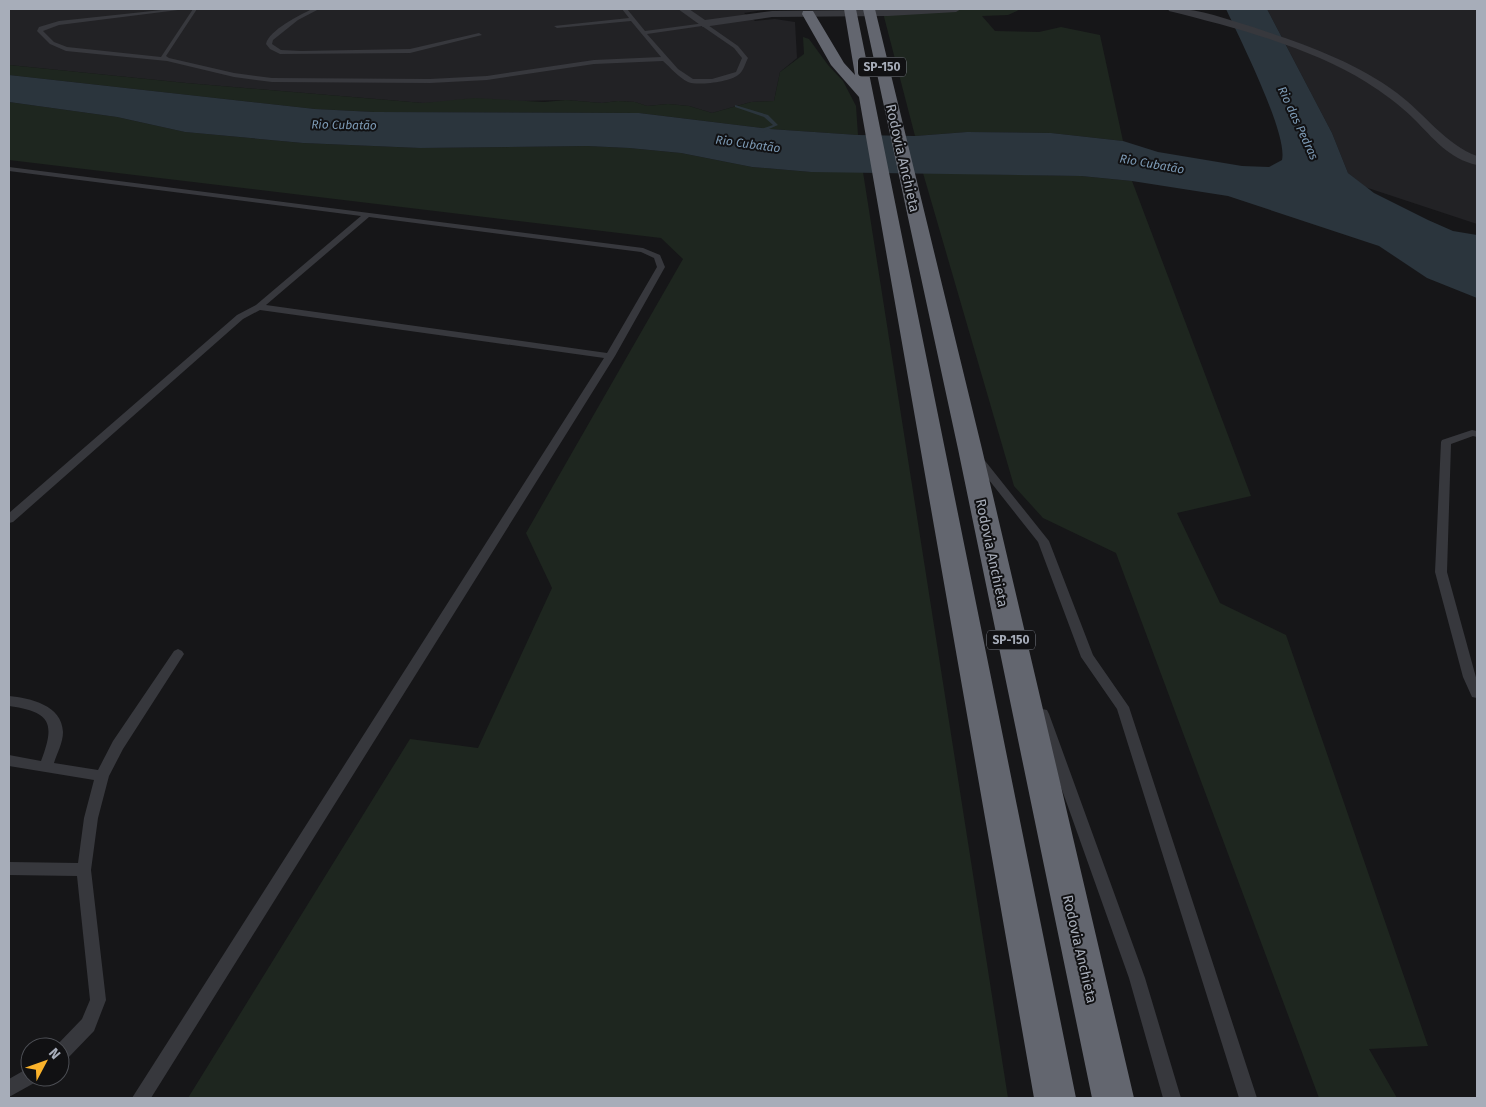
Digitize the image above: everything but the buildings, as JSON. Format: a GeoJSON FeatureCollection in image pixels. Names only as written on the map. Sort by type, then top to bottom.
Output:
{"type":"FeatureCollection","features":[{"type":"Feature","properties":{"kind":"highway","name":"Rodovia Anchieta"},"geometry":{"type":"LineString","coordinates":[[850,9],[868,104],[895,181],[970,449],[1113,1098]]}},
{"type":"Feature","properties":{"kind":"highway","name":"Rodovia Anchieta"},"geometry":{"type":"LineString","coordinates":[[869,9],[892,111],[895,181],[1055,1098]]}},
{"type":"Feature","properties":{"kind":"highway"},"geometry":{"type":"LineString","coordinates":[[808,11],[838,65],[868,104]]}},
{"type":"Feature","properties":{"kind":"street"},"geometry":{"type":"LineString","coordinates":[[682,9],[703,24],[808,11],[888,13],[956,9]]}},
{"type":"Feature","properties":{"kind":"street"},"geometry":{"type":"LineString","coordinates":[[1174,9],[1214,18],[1296,46],[1357,72],[1378,85],[1417,115],[1438,140],[1452,151],[1477,161]]}},
{"type":"Feature","properties":{"kind":"lane"},"geometry":{"type":"LineString","coordinates":[[183,9],[59,23],[41,28],[40,31],[52,43],[66,49],[167,59],[234,75],[272,80],[430,81],[487,78],[594,62],[665,59]]}},
{"type":"Feature","properties":{"kind":"lane"},"geometry":{"type":"LineString","coordinates":[[167,59],[163,56],[165,50],[195,9]]}},
{"type":"Feature","properties":{"kind":"lane"},"geometry":{"type":"LineString","coordinates":[[316,9],[296,19],[270,39],[269,44],[272,48],[280,52],[301,53],[410,51],[479,35]]}},
{"type":"Feature","properties":{"kind":"lane"},"geometry":{"type":"LineString","coordinates":[[625,9],[632,19],[665,59],[689,81],[711,80],[738,73],[745,58],[743,53],[703,24],[644,33]]}},
{"type":"Feature","properties":{"kind":"lane"},"geometry":{"type":"LineString","coordinates":[[557,26],[632,19]]}},
{"type":"Feature","properties":{"kind":"lane"},"geometry":{"type":"LineString","coordinates":[[9,169],[643,250],[657,257],[661,267],[610,356],[141,1098]]}},
{"type":"Feature","properties":{"kind":"lane"},"geometry":{"type":"LineString","coordinates":[[9,519],[240,316],[259,307],[367,215]]}},
{"type":"Feature","properties":{"kind":"lane"},"geometry":{"type":"LineString","coordinates":[[259,307],[610,356]]}},
{"type":"Feature","properties":{"kind":"lane"},"geometry":{"type":"LineString","coordinates":[[1477,434],[1472,433],[1446,442],[1441,572],[1469,677],[1477,693]]}},
{"type":"Feature","properties":{"kind":"lane"},"geometry":{"type":"LineString","coordinates":[[970,449],[1043,541],[1087,658],[1123,707],[1248,1098]]}},
{"type":"Feature","properties":{"kind":"lane"},"geometry":{"type":"LineString","coordinates":[[1004,608],[1137,978],[1172,1098]]}},
{"type":"Feature","properties":{"kind":"lane"},"geometry":{"type":"LineString","coordinates":[[70,1044],[88,1025],[98,1000],[84,870],[91,818],[102,776],[118,745],[178,654]]}},
{"type":"Feature","properties":{"kind":"lane"},"geometry":{"type":"LineString","coordinates":[[9,701],[33,706],[50,715],[56,731],[46,766]]}},
{"type":"Feature","properties":{"kind":"lane"},"geometry":{"type":"LineString","coordinates":[[9,761],[102,776]]}},
{"type":"Feature","properties":{"kind":"lane"},"geometry":{"type":"LineString","coordinates":[[9,868],[84,870]]}},
{"type":"Feature","properties":{"kind":"lane"},"geometry":{"type":"LineString","coordinates":[[9,1089],[20,1082]]}},
{"type":"Feature","properties":{"kind":"shaded area"},"geometry":{"type":"Polygon","coordinates":[[[9,9],[770,9],[744,13],[755,21],[775,19],[795,22],[797,58],[780,72],[774,101],[751,102],[712,113],[689,106],[668,104],[647,106],[635,102],[618,101],[602,103],[566,100],[423,103],[186,83],[9,65],[9,9]]]}},
{"type":"Feature","properties":{"kind":"shaded area"},"geometry":{"type":"Polygon","coordinates":[[[882,9],[1021,9],[1008,15],[982,16],[995,31],[1039,32],[1061,27],[1100,35],[1123,141],[1051,133],[967,132],[915,136],[882,9]]]}},
{"type":"Feature","properties":{"kind":"shaded area"},"geometry":{"type":"Polygon","coordinates":[[[1267,9],[1477,9],[1477,224],[1365,187],[1348,173],[1332,133],[1267,9]]]}},
{"type":"Feature","properties":{"kind":"shaded area"},"geometry":{"type":"Polygon","coordinates":[[[803,37],[809,39],[828,65],[843,81],[856,106],[858,135],[770,129],[639,113],[374,112],[315,109],[9,75],[9,65],[186,83],[423,103],[475,98],[544,102],[566,100],[602,103],[618,101],[635,102],[647,106],[668,104],[689,106],[712,113],[751,102],[774,101],[780,72],[804,54],[803,37]]]}},
{"type":"Feature","properties":{"kind":"shaded area"},"geometry":{"type":"Polygon","coordinates":[[[9,102],[117,117],[185,132],[303,143],[420,148],[587,146],[629,148],[681,153],[752,167],[811,172],[863,172],[1008,1098],[188,1098],[410,739],[478,748],[552,588],[526,533],[683,259],[661,238],[9,160],[9,102]]]}},
{"type":"Feature","properties":{"kind":"shaded area"},"geometry":{"type":"Polygon","coordinates":[[[923,173],[1081,176],[1132,181],[1251,496],[1177,513],[1220,603],[1286,635],[1428,1046],[1369,1049],[1397,1098],[1319,1098],[1116,553],[1043,518],[1014,486],[923,173]]]}},
{"type":"Feature","properties":{"kind":"water"},"geometry":{"type":"Polygon","coordinates":[[[1226,9],[1267,9],[1332,133],[1348,173],[1374,193],[1428,220],[1453,231],[1477,235],[1477,298],[1427,278],[1379,246],[1228,196],[1132,181],[1081,176],[811,172],[752,167],[681,153],[587,146],[420,148],[303,143],[185,132],[117,117],[9,102],[9,75],[315,109],[374,112],[639,113],[770,129],[858,135],[915,136],[967,132],[1051,133],[1123,141],[1158,152],[1242,166],[1269,167],[1282,160],[1282,147],[1278,130],[1262,86],[1226,9]]]}},
{"type":"Feature","properties":{"kind":"waterway"},"geometry":{"type":"LineString","coordinates":[[736,106],[766,116],[776,125],[760,131]]}},
{"type":"Feature","properties":{"kind":"water label","name":"Rio das Pedras"},"geometry":{"type":"Point","coordinates":[1298,123]}},
{"type":"Feature","properties":{"kind":"water label","name":"Rio Cubatão"},"geometry":{"type":"Point","coordinates":[344,125]}},
{"type":"Feature","properties":{"kind":"water label","name":"Rio Cubatão"},"geometry":{"type":"Point","coordinates":[748,144]}},
{"type":"Feature","properties":{"kind":"water label","name":"Rio Cubatão"},"geometry":{"type":"Point","coordinates":[1152,164]}}]}
